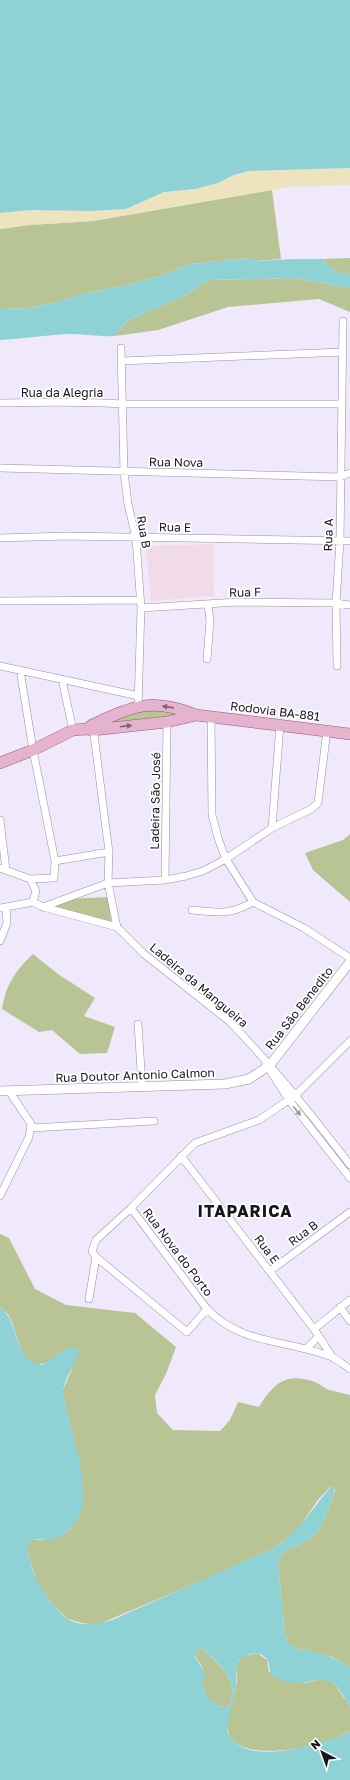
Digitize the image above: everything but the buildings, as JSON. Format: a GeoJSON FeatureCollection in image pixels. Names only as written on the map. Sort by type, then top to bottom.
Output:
{"type":"FeatureCollection","features":[{"type":"Feature","properties":{"kind":"main road"},"geometry":{"type":"LineString","coordinates":[[91,728],[139,701],[181,710],[196,715]]}},
{"type":"Feature","properties":{"kind":"main road"},"geometry":{"type":"LineString","coordinates":[[0,763],[33,750],[72,730],[167,722],[196,715]]}},
{"type":"Feature","properties":{"kind":"main road","name":"Rodovia BA-881"},"geometry":{"type":"LineString","coordinates":[[196,715],[350,734]]}},
{"type":"Feature","properties":{"kind":"street","name":"Rua A"},"geometry":{"type":"LineString","coordinates":[[337,666],[336,603],[340,541],[343,321]]}},
{"type":"Feature","properties":{"kind":"street","name":"Rua B"},"geometry":{"type":"LineString","coordinates":[[121,348],[124,472],[128,504],[136,538],[141,608],[139,701]]}},
{"type":"Feature","properties":{"kind":"street"},"geometry":{"type":"LineString","coordinates":[[122,361],[343,352]]}},
{"type":"Feature","properties":{"kind":"street","name":"Rua da Alegria"},"geometry":{"type":"LineString","coordinates":[[0,403],[95,402],[123,404]]}},
{"type":"Feature","properties":{"kind":"street"},"geometry":{"type":"LineString","coordinates":[[123,404],[342,404]]}},
{"type":"Feature","properties":{"kind":"street","name":"Rua Nova"},"geometry":{"type":"LineString","coordinates":[[0,468],[340,477],[350,473]]}},
{"type":"Feature","properties":{"kind":"street","name":"Rua E"},"geometry":{"type":"LineString","coordinates":[[0,538],[66,536],[271,539],[314,542],[350,541]]}},
{"type":"Feature","properties":{"kind":"street"},"geometry":{"type":"LineString","coordinates":[[0,601],[140,600]]}},
{"type":"Feature","properties":{"kind":"street","name":"Rua F"},"geometry":{"type":"LineString","coordinates":[[141,608],[238,602],[336,603],[350,605]]}},
{"type":"Feature","properties":{"kind":"street"},"geometry":{"type":"LineString","coordinates":[[207,660],[210,621],[208,604]]}},
{"type":"Feature","properties":{"kind":"street"},"geometry":{"type":"LineString","coordinates":[[0,666],[62,680],[139,701]]}},
{"type":"Feature","properties":{"kind":"street"},"geometry":{"type":"LineString","coordinates":[[0,820],[3,869],[30,879],[54,878],[55,861],[33,750],[20,670]]}},
{"type":"Feature","properties":{"kind":"street"},"geometry":{"type":"LineString","coordinates":[[62,680],[72,730]]}},
{"type":"Feature","properties":{"kind":"street"},"geometry":{"type":"LineString","coordinates":[[211,717],[212,815],[226,859],[253,902],[304,928],[350,962]]}},
{"type":"Feature","properties":{"kind":"street","name":"Ladeira São José"},"geometry":{"type":"LineString","coordinates":[[165,880],[167,722]]}},
{"type":"Feature","properties":{"kind":"street"},"geometry":{"type":"LineString","coordinates":[[272,828],[280,725]]}},
{"type":"Feature","properties":{"kind":"street"},"geometry":{"type":"LineString","coordinates":[[91,728],[109,852],[108,883],[113,916],[117,927]]}},
{"type":"Feature","properties":{"kind":"street"},"geometry":{"type":"LineString","coordinates":[[43,907],[108,883],[165,880],[203,871],[226,859],[272,828],[311,809],[318,803],[327,730]]}},
{"type":"Feature","properties":{"kind":"street"},"geometry":{"type":"LineString","coordinates":[[55,861],[109,852]]}},
{"type":"Feature","properties":{"kind":"street"},"geometry":{"type":"LineString","coordinates":[[30,879],[36,891],[33,902]]}},
{"type":"Feature","properties":{"kind":"street"},"geometry":{"type":"LineString","coordinates":[[0,941],[7,923],[3,907],[33,902],[43,907],[117,927]]}},
{"type":"Feature","properties":{"kind":"street"},"geometry":{"type":"LineString","coordinates":[[192,910],[226,913],[253,902]]}},
{"type":"Feature","properties":{"kind":"street","name":"Ladeira da Mangueira"},"geometry":{"type":"LineString","coordinates":[[117,927],[144,954],[229,1021],[268,1065]]}},
{"type":"Feature","properties":{"kind":"street","name":"Rua São Benedito"},"geometry":{"type":"LineString","coordinates":[[268,1065],[350,962]]}},
{"type":"Feature","properties":{"kind":"street"},"geometry":{"type":"LineString","coordinates":[[138,1024],[142,1086]]}},
{"type":"Feature","properties":{"kind":"street"},"geometry":{"type":"LineString","coordinates":[[89,1300],[96,1257],[92,1251],[96,1240],[131,1208],[195,1143],[259,1120],[296,1095],[350,1041]]}},
{"type":"Feature","properties":{"kind":"street"},"geometry":{"type":"LineString","coordinates":[[268,1065],[296,1095],[350,1165]]}},
{"type":"Feature","properties":{"kind":"street"},"geometry":{"type":"LineString","coordinates":[[268,1065],[289,1100],[350,1178]]}},
{"type":"Feature","properties":{"kind":"street","name":"Rua Doutor Antonio Calmon"},"geometry":{"type":"LineString","coordinates":[[4,1091],[232,1083],[249,1079],[268,1065]]}},
{"type":"Feature","properties":{"kind":"street"},"geometry":{"type":"LineString","coordinates":[[0,1196],[29,1137],[31,1128],[27,1116],[4,1091]]}},
{"type":"Feature","properties":{"kind":"street"},"geometry":{"type":"LineString","coordinates":[[31,1128],[154,1121]]}},
{"type":"Feature","properties":{"kind":"street","name":"Rua E"},"geometry":{"type":"LineString","coordinates":[[181,1156],[314,1329],[333,1358]]}},
{"type":"Feature","properties":{"kind":"street","name":"Rua Nova do Porto"},"geometry":{"type":"LineString","coordinates":[[131,1208],[207,1309],[218,1320],[238,1331],[268,1341],[306,1349],[333,1358],[350,1369]]}},
{"type":"Feature","properties":{"kind":"street","name":"Rua B"},"geometry":{"type":"LineString","coordinates":[[270,1271],[350,1212]]}},
{"type":"Feature","properties":{"kind":"street","name":"Rua Nova do Porto"},"geometry":{"type":"LineString","coordinates":[[96,1257],[187,1332],[207,1309]]}},
{"type":"Feature","properties":{"kind":"street"},"geometry":{"type":"LineString","coordinates":[[314,1329],[350,1300]]}},
{"type":"Feature","properties":{"kind":"street"},"geometry":{"type":"LineString","coordinates":[[340,1308],[350,1321]]}},
{"type":"Feature","properties":{"kind":"street"},"geometry":{"type":"LineString","coordinates":[[306,1349],[319,1336]]}},
{"type":"Feature","properties":{"kind":"shaded area"},"geometry":{"type":"Polygon","coordinates":[[[0,0],[350,0],[350,168],[249,171],[234,175],[218,183],[195,189],[164,192],[126,209],[91,211],[30,210],[0,213],[0,0]]]}},
{"type":"Feature","properties":{"kind":"shaded area"},"geometry":{"type":"Polygon","coordinates":[[[272,190],[281,259],[256,261],[247,258],[190,264],[160,276],[120,287],[87,293],[58,302],[29,308],[0,309],[0,229],[29,225],[93,221],[272,190]]]}},
{"type":"Feature","properties":{"kind":"shaded area"},"geometry":{"type":"Polygon","coordinates":[[[247,258],[257,261],[323,259],[328,266],[350,275],[350,288],[294,278],[209,280],[186,295],[128,320],[115,336],[68,334],[0,340],[0,309],[29,308],[58,302],[87,293],[120,287],[160,276],[190,264],[247,258]]]}},
{"type":"Feature","properties":{"kind":"shaded area"},"geometry":{"type":"Polygon","coordinates":[[[350,258],[350,275],[328,266],[323,259],[350,258]]]}},
{"type":"Feature","properties":{"kind":"shaded area"},"geometry":{"type":"Polygon","coordinates":[[[294,278],[350,288],[350,312],[319,299],[228,307],[158,330],[115,336],[128,320],[186,295],[209,280],[294,278]]]}},
{"type":"Feature","properties":{"kind":"shaded area"},"geometry":{"type":"Polygon","coordinates":[[[213,544],[214,596],[151,601],[146,546],[213,544]]]}},
{"type":"Feature","properties":{"kind":"shaded area"},"geometry":{"type":"Polygon","coordinates":[[[138,703],[192,716],[101,725],[138,703]]]}},
{"type":"Feature","properties":{"kind":"shaded area"},"geometry":{"type":"Polygon","coordinates":[[[350,834],[350,902],[313,870],[305,853],[343,840],[350,834]]]}},
{"type":"Feature","properties":{"kind":"shaded area"},"geometry":{"type":"Polygon","coordinates":[[[109,897],[111,923],[51,907],[69,899],[109,897]]]}},
{"type":"Feature","properties":{"kind":"shaded area"},"geometry":{"type":"Polygon","coordinates":[[[33,954],[58,974],[95,998],[84,1016],[115,1027],[107,1053],[80,1054],[52,1030],[39,1032],[2,1009],[6,993],[12,979],[21,966],[33,954]]]}},
{"type":"Feature","properties":{"kind":"shaded area"},"geometry":{"type":"Polygon","coordinates":[[[0,1234],[9,1238],[35,1289],[66,1305],[135,1313],[176,1347],[166,1374],[155,1395],[157,1413],[173,1430],[220,1431],[230,1420],[238,1402],[259,1407],[276,1386],[288,1379],[305,1379],[315,1382],[329,1390],[350,1395],[350,1667],[332,1657],[292,1647],[285,1634],[278,1564],[283,1553],[308,1540],[317,1532],[328,1510],[334,1493],[335,1489],[330,1487],[318,1500],[300,1526],[290,1536],[274,1548],[243,1563],[97,1625],[81,1623],[68,1619],[54,1606],[38,1585],[27,1547],[28,1543],[33,1540],[50,1540],[57,1538],[70,1530],[83,1500],[82,1481],[62,1392],[72,1369],[50,1361],[40,1364],[33,1363],[27,1359],[22,1352],[10,1318],[0,1307],[0,1234]]]}},
{"type":"Feature","properties":{"kind":"shaded area"},"geometry":{"type":"Polygon","coordinates":[[[0,1307],[7,1314],[11,1322],[21,1349],[32,1362],[42,1365],[69,1347],[75,1348],[79,1351],[76,1361],[66,1380],[63,1393],[81,1469],[83,1491],[82,1507],[73,1526],[63,1535],[50,1540],[37,1539],[30,1542],[28,1546],[31,1565],[37,1581],[47,1597],[58,1610],[70,1620],[76,1623],[88,1624],[112,1620],[274,1548],[287,1538],[307,1518],[331,1487],[334,1488],[334,1493],[328,1510],[317,1532],[308,1540],[283,1553],[278,1564],[285,1634],[287,1640],[290,1645],[297,1648],[327,1656],[350,1667],[350,1706],[339,1690],[331,1682],[322,1680],[293,1683],[274,1677],[271,1675],[268,1662],[264,1656],[256,1653],[243,1657],[237,1663],[236,1686],[227,1731],[234,1741],[243,1747],[254,1751],[267,1752],[293,1749],[315,1744],[338,1737],[350,1731],[350,1780],[0,1780],[0,1307]],[[200,1648],[196,1652],[195,1657],[205,1673],[203,1688],[212,1702],[218,1706],[227,1707],[230,1704],[232,1696],[231,1682],[219,1664],[200,1648]]]}},
{"type":"Feature","properties":{"kind":"shaded area"},"geometry":{"type":"Polygon","coordinates":[[[200,1648],[219,1664],[231,1682],[232,1696],[230,1704],[227,1707],[214,1704],[205,1694],[203,1683],[204,1671],[195,1655],[195,1652],[200,1648]]]}},
{"type":"Feature","properties":{"kind":"shaded area"},"geometry":{"type":"Polygon","coordinates":[[[257,1653],[267,1660],[269,1672],[306,1683],[321,1679],[330,1681],[334,1684],[350,1706],[350,1731],[324,1742],[285,1750],[266,1751],[248,1749],[235,1743],[228,1732],[227,1721],[237,1684],[237,1663],[243,1656],[257,1653]]]}},
{"type":"Feature","properties":{"kind":"sand"},"geometry":{"type":"Polygon","coordinates":[[[350,168],[350,185],[289,187],[93,221],[29,225],[0,229],[0,213],[30,210],[91,211],[126,209],[164,192],[195,189],[218,183],[234,175],[249,171],[350,168]]]}},
{"type":"Feature","properties":{"kind":"district","name":"ITAPARICA"},"geometry":{"type":"Point","coordinates":[245,1211]}}]}
